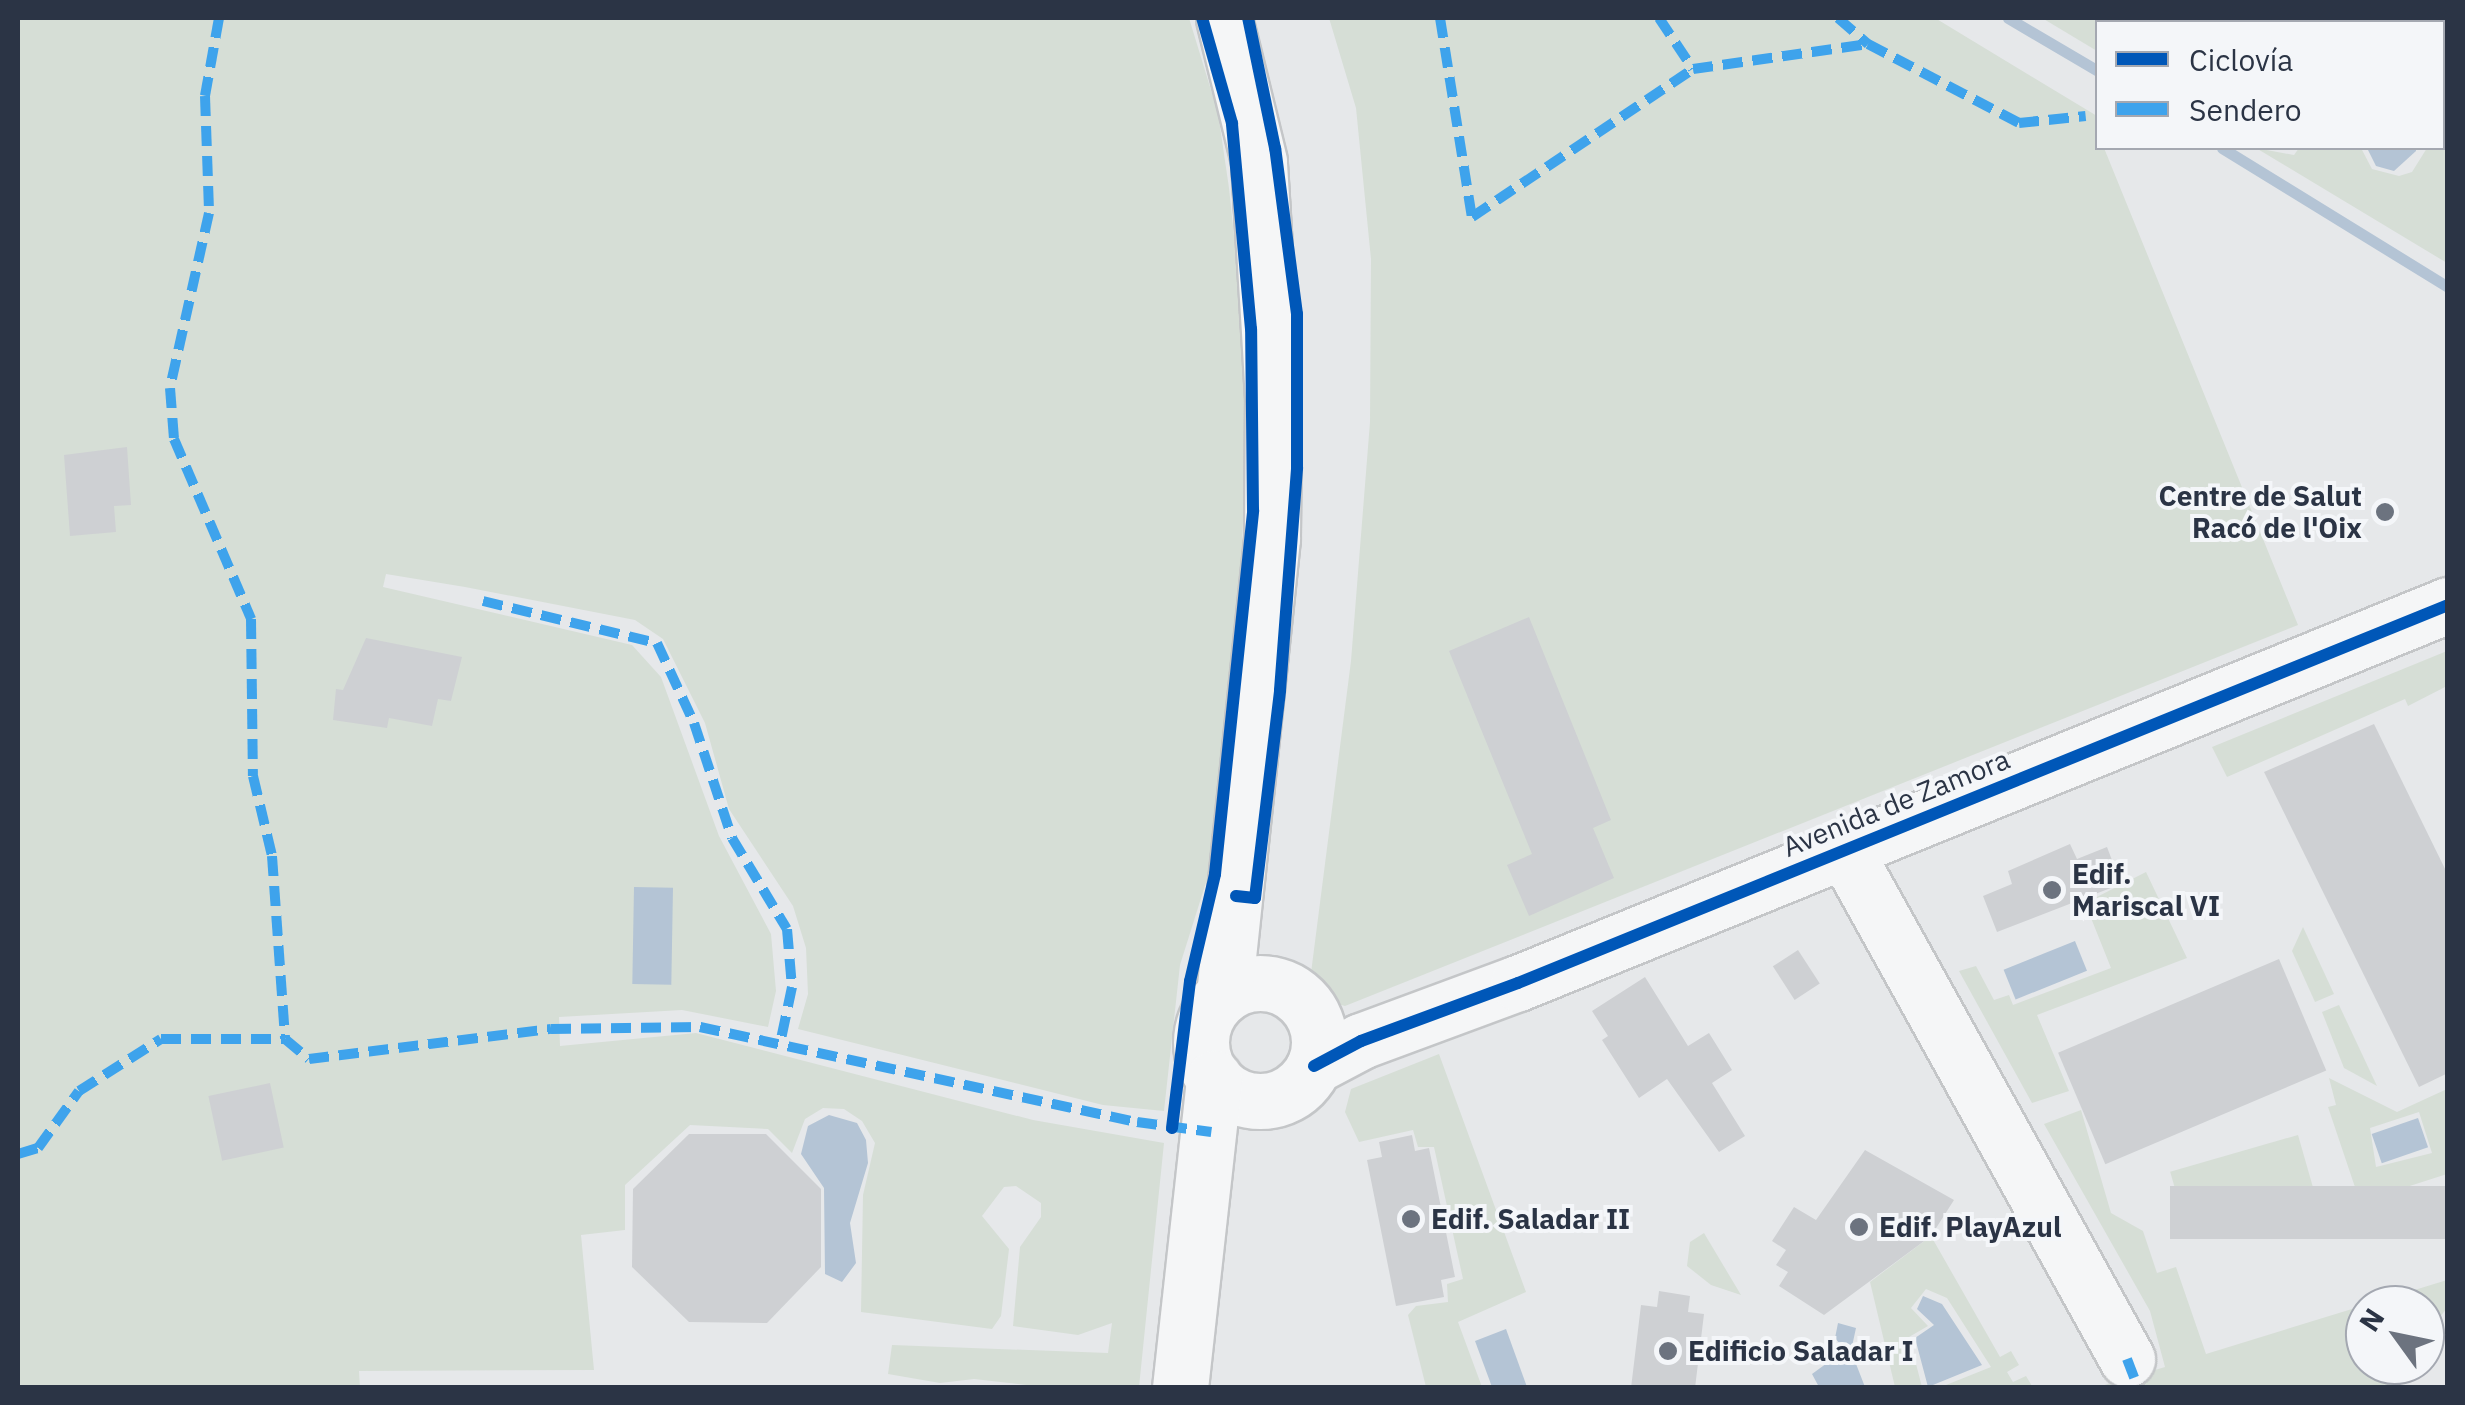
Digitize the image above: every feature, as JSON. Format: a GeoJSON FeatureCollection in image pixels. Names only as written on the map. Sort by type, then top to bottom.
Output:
{"type":"FeatureCollection","features":[{"type":"Feature","properties":{"kind":"street"},"geometry":{"type":"LineString","coordinates":[[1224,18],[1259,161],[1273,312],[1272,538],[1224,995],[1202,1028],[1201,1047],[1237,1089],[1288,1094],[1317,1028]]}},
{"type":"Feature","properties":{"kind":"street","name":"Avenida de Zamora"},"geometry":{"type":"LineString","coordinates":[[1317,1028],[1844,852],[2448,605]]}},
{"type":"Feature","properties":{"kind":"street","name":"Avenida de Zamora"},"geometry":{"type":"LineString","coordinates":[[1844,852],[2127,1359]]}},
{"type":"Feature","properties":{"kind":"street"},"geometry":{"type":"LineString","coordinates":[[1232,930],[1317,1028]]}},
{"type":"Feature","properties":{"kind":"street"},"geometry":{"type":"LineString","coordinates":[[1224,995],[1260,983],[1317,1028]]}},
{"type":"Feature","properties":{"kind":"street"},"geometry":{"type":"LineString","coordinates":[[1180,1388],[1209,1151],[1237,1089]]}},
{"type":"Feature","properties":{"kind":"shaded area"},"geometry":{"type":"Polygon","coordinates":[[[18,18],[1189,18],[1218,113],[1229,188],[1244,331],[1246,452],[1241,569],[1208,876],[1180,965],[1164,1111],[1103,1105],[798,1029],[808,994],[806,948],[793,906],[729,809],[705,723],[663,639],[635,620],[465,587],[386,574],[383,587],[632,645],[661,677],[719,836],[771,934],[776,991],[768,1027],[682,1010],[559,1017],[560,1046],[696,1033],[1033,1120],[1164,1143],[1139,1387],[1043,1387],[974,1379],[940,1383],[888,1374],[892,1345],[1108,1353],[1112,1323],[1078,1335],[1013,1326],[1020,1247],[1041,1217],[1041,1203],[1016,1186],[1004,1187],[982,1216],[1009,1249],[1001,1316],[992,1329],[861,1312],[863,1195],[875,1143],[862,1121],[844,1109],[823,1108],[805,1119],[792,1153],[768,1129],[690,1125],[625,1185],[625,1230],[581,1235],[594,1370],[359,1371],[360,1388],[18,1387],[18,18]]]}},
{"type":"Feature","properties":{"kind":"shaded area"},"geometry":{"type":"Polygon","coordinates":[[[1329,18],[1935,18],[2095,115],[2095,150],[2105,150],[2298,625],[1345,1006],[1320,999],[1310,987],[1311,973],[1351,661],[1370,422],[1371,259],[1356,108],[1329,18]]]}},
{"type":"Feature","properties":{"kind":"shaded area"},"geometry":{"type":"Polygon","coordinates":[[[2042,18],[2097,20],[2095,50],[2042,18]]]}},
{"type":"Feature","properties":{"kind":"shaded area"},"geometry":{"type":"Polygon","coordinates":[[[2447,118],[2447,263],[2259,150],[2294,155],[2298,150],[2362,150],[2372,169],[2399,176],[2412,172],[2426,150],[2445,150],[2447,118]]]}},
{"type":"Feature","properties":{"kind":"shaded area"},"geometry":{"type":"Polygon","coordinates":[[[2447,651],[2447,686],[2408,706],[2405,699],[2227,777],[2212,747],[2447,651]]]}},
{"type":"Feature","properties":{"kind":"shaded area"},"geometry":{"type":"Polygon","coordinates":[[[2146,872],[2187,958],[2037,1015],[2069,1091],[2032,1103],[1959,971],[1976,966],[1994,1000],[2009,995],[2013,1005],[2111,968],[2085,903],[2146,872]]]}},
{"type":"Feature","properties":{"kind":"shaded area"},"geometry":{"type":"Polygon","coordinates":[[[2303,927],[2334,994],[2315,1002],[2292,951],[2303,927]]]}},
{"type":"Feature","properties":{"kind":"shaded area"},"geometry":{"type":"Polygon","coordinates":[[[2339,1005],[2377,1086],[2344,1068],[2322,1012],[2339,1005]]]}},
{"type":"Feature","properties":{"kind":"shaded area"},"geometry":{"type":"Polygon","coordinates":[[[1439,1054],[1526,1292],[1458,1322],[1482,1387],[1426,1387],[1408,1315],[1416,1306],[1448,1302],[1447,1284],[1463,1279],[1434,1147],[1418,1147],[1413,1130],[1359,1142],[1345,1112],[1351,1089],[1439,1054]]]}},
{"type":"Feature","properties":{"kind":"shaded area"},"geometry":{"type":"Polygon","coordinates":[[[2329,1078],[2397,1112],[2447,1089],[2447,1174],[2360,1202],[2328,1107],[2336,1105],[2329,1078]],[[2419,1112],[2370,1128],[2376,1167],[2432,1153],[2419,1112]]]}},
{"type":"Feature","properties":{"kind":"shaded area"},"geometry":{"type":"Polygon","coordinates":[[[2081,1110],[2111,1213],[2143,1231],[2157,1273],[2176,1267],[2206,1354],[2345,1311],[2345,1385],[2396,1387],[2098,1387],[2165,1367],[2150,1311],[2044,1124],[2081,1110]]]}},
{"type":"Feature","properties":{"kind":"shaded area"},"geometry":{"type":"Polygon","coordinates":[[[2298,1135],[2315,1193],[2187,1229],[2170,1172],[2298,1135]]]}},
{"type":"Feature","properties":{"kind":"shaded area"},"geometry":{"type":"Polygon","coordinates":[[[1704,1233],[1741,1295],[1711,1285],[1687,1266],[1690,1242],[1704,1233]]]}},
{"type":"Feature","properties":{"kind":"shaded area"},"geometry":{"type":"Polygon","coordinates":[[[1931,1236],[2000,1357],[2011,1351],[2019,1365],[2007,1372],[2013,1382],[2026,1376],[2032,1386],[1941,1387],[1991,1367],[1947,1298],[1926,1289],[1911,1308],[1928,1326],[1909,1337],[1922,1387],[1895,1387],[1870,1282],[1931,1236]]]}},
{"type":"Feature","properties":{"kind":"shaded area"},"geometry":{"type":"Polygon","coordinates":[[[2447,1280],[2445,1311],[2445,1285],[2431,1285],[2447,1280]]]}},
{"type":"Feature","properties":{"kind":"water"},"geometry":{"type":"Polygon","coordinates":[[[2368,150],[2416,150],[2394,171],[2376,166],[2368,150]]]}},
{"type":"Feature","properties":{"kind":"water"},"geometry":{"type":"Polygon","coordinates":[[[634,887],[673,888],[671,985],[632,984],[634,887]]]}},
{"type":"Feature","properties":{"kind":"water"},"geometry":{"type":"Polygon","coordinates":[[[2075,941],[2087,971],[2016,1000],[2004,970],[2075,941]]]}},
{"type":"Feature","properties":{"kind":"water"},"geometry":{"type":"Polygon","coordinates":[[[829,1115],[857,1123],[866,1140],[868,1163],[850,1223],[856,1263],[842,1282],[825,1274],[824,1188],[801,1154],[808,1126],[829,1115]]]}},
{"type":"Feature","properties":{"kind":"water"},"geometry":{"type":"Polygon","coordinates":[[[2418,1118],[2428,1147],[2382,1163],[2372,1134],[2418,1118]]]}},
{"type":"Feature","properties":{"kind":"water"},"geometry":{"type":"Polygon","coordinates":[[[1923,1296],[1942,1304],[1982,1365],[1928,1387],[1915,1338],[1934,1325],[1917,1309],[1923,1296]]]}},
{"type":"Feature","properties":{"kind":"water"},"geometry":{"type":"Polygon","coordinates":[[[1838,1323],[1856,1328],[1851,1351],[1865,1387],[1819,1387],[1812,1374],[1845,1350],[1835,1338],[1838,1323]]]}},
{"type":"Feature","properties":{"kind":"water"},"geometry":{"type":"Polygon","coordinates":[[[1506,1329],[1527,1387],[1492,1387],[1475,1341],[1506,1329]]]}},
{"type":"Feature","properties":{"kind":"building"},"geometry":{"type":"Polygon","coordinates":[[[127,447],[131,505],[114,506],[116,532],[70,536],[64,455],[127,447]]]}},
{"type":"Feature","properties":{"kind":"building"},"geometry":{"type":"Polygon","coordinates":[[[1529,617],[1611,820],[1593,828],[1614,878],[1529,916],[1507,865],[1532,854],[1449,651],[1529,617]]]}},
{"type":"Feature","properties":{"kind":"building"},"geometry":{"type":"Polygon","coordinates":[[[366,638],[462,657],[451,701],[438,699],[432,726],[389,718],[387,728],[333,720],[336,689],[343,690],[366,638]]]}},
{"type":"Feature","properties":{"kind":"building"},"geometry":{"type":"Polygon","coordinates":[[[2374,724],[2448,875],[2448,1073],[2419,1087],[2264,772],[2374,724]]]}},
{"type":"Feature","properties":{"kind":"building","name":"Edif. Mariscal VI"},"geometry":{"type":"Polygon","coordinates":[[[2070,844],[2077,859],[2107,847],[2121,884],[1997,932],[1983,896],[2012,884],[2008,871],[2070,844]]]}},
{"type":"Feature","properties":{"kind":"building"},"geometry":{"type":"Polygon","coordinates":[[[1798,950],[1820,984],[1795,1000],[1773,966],[1798,950]]]}},
{"type":"Feature","properties":{"kind":"building"},"geometry":{"type":"Polygon","coordinates":[[[2279,959],[2326,1070],[2105,1164],[2058,1053],[2279,959]]]}},
{"type":"Feature","properties":{"kind":"building"},"geometry":{"type":"Polygon","coordinates":[[[1645,977],[1688,1046],[1709,1033],[1732,1070],[1712,1083],[1745,1136],[1719,1152],[1667,1079],[1639,1098],[1602,1040],[1608,1036],[1592,1011],[1645,977]]]}},
{"type":"Feature","properties":{"kind":"building"},"geometry":{"type":"Polygon","coordinates":[[[270,1083],[284,1148],[222,1161],[208,1096],[270,1083]]]}},
{"type":"Feature","properties":{"kind":"building"},"geometry":{"type":"Polygon","coordinates":[[[689,1134],[766,1134],[821,1189],[821,1267],[767,1323],[689,1322],[632,1267],[633,1189],[689,1134]]]}},
{"type":"Feature","properties":{"kind":"building","name":"Edif. Saladar II"},"geometry":{"type":"Polygon","coordinates":[[[1412,1135],[1415,1151],[1429,1148],[1455,1277],[1441,1280],[1444,1297],[1396,1306],[1367,1160],[1382,1157],[1379,1142],[1412,1135]]]}},
{"type":"Feature","properties":{"kind":"building","name":"Edif. PlayAzul"},"geometry":{"type":"Polygon","coordinates":[[[1865,1150],[1954,1200],[1931,1236],[1824,1315],[1779,1286],[1788,1272],[1776,1265],[1786,1250],[1772,1241],[1794,1207],[1816,1220],[1865,1150]]]}},
{"type":"Feature","properties":{"kind":"building"},"geometry":{"type":"Polygon","coordinates":[[[2170,1186],[2448,1186],[2448,1239],[2170,1239],[2170,1186]]]}},
{"type":"Feature","properties":{"kind":"building","name":"Edificio Saladar I"},"geometry":{"type":"Polygon","coordinates":[[[1659,1291],[1690,1296],[1688,1312],[1704,1314],[1695,1388],[1631,1388],[1641,1305],[1657,1307],[1659,1291]]]}},
{"type":"Feature","properties":{"kind":"waterway"},"geometry":{"type":"LineString","coordinates":[[2008,18],[2095,69]]}},
{"type":"Feature","properties":{"kind":"waterway"},"geometry":{"type":"LineString","coordinates":[[2225,150],[2448,287]]}},
{"type":"Feature","properties":{"kind":"marked path"},"geometry":{"type":"LineString","coordinates":[[219,18],[205,96],[209,213],[170,388],[174,439],[251,619],[253,776],[272,856],[285,1039]]}},
{"type":"Feature","properties":{"kind":"marked path"},"geometry":{"type":"LineString","coordinates":[[1440,18],[1472,217],[1693,69],[1868,44]]}},
{"type":"Feature","properties":{"kind":"marked path"},"geometry":{"type":"LineString","coordinates":[[1659,18],[1693,69]]}},
{"type":"Feature","properties":{"kind":"marked path"},"geometry":{"type":"LineString","coordinates":[[1838,18],[1868,44],[2019,123],[2086,116]]}},
{"type":"Feature","properties":{"kind":"marked path"},"geometry":{"type":"LineString","coordinates":[[483,601],[657,643],[694,723],[732,838],[787,929],[792,987],[780,1044]]}},
{"type":"Feature","properties":{"kind":"marked path"},"geometry":{"type":"LineString","coordinates":[[18,1154],[38,1148],[79,1091],[161,1039],[285,1039],[309,1059],[551,1029],[700,1027],[1137,1122],[1211,1132]]}},
{"type":"Feature","properties":{"kind":"marked path"},"geometry":{"type":"LineString","coordinates":[[2127,1359],[2138,1388]]}},
{"type":"Feature","properties":{"kind":"cycle path"},"geometry":{"type":"LineString","coordinates":[[1172,1128],[1190,981],[1215,874],[1253,510],[1251,329],[1232,123],[1202,18]]}},
{"type":"Feature","properties":{"kind":"cycle path"},"geometry":{"type":"LineString","coordinates":[[1236,896],[1255,898],[1280,690],[1297,468],[1297,314],[1275,148],[1248,18]]}},
{"type":"Feature","properties":{"kind":"cycle path"},"geometry":{"type":"LineString","coordinates":[[1314,1066],[1361,1041],[1518,983],[2448,605]]}},
{"type":"Feature","properties":{"kind":"place","name":"Centre de Salut Racó de l'Oix"},"geometry":{"type":"Point","coordinates":[2385,512]}},
{"type":"Feature","properties":{"kind":"place","name":"Edif. Mariscal VI"},"geometry":{"type":"Point","coordinates":[2052,890]}},
{"type":"Feature","properties":{"kind":"place","name":"Edif. Saladar II"},"geometry":{"type":"Point","coordinates":[1411,1219]}},
{"type":"Feature","properties":{"kind":"place","name":"Edif. PlayAzul"},"geometry":{"type":"Point","coordinates":[1859,1227]}},
{"type":"Feature","properties":{"kind":"place","name":"Edificio Saladar I"},"geometry":{"type":"Point","coordinates":[1668,1351]}}]}
